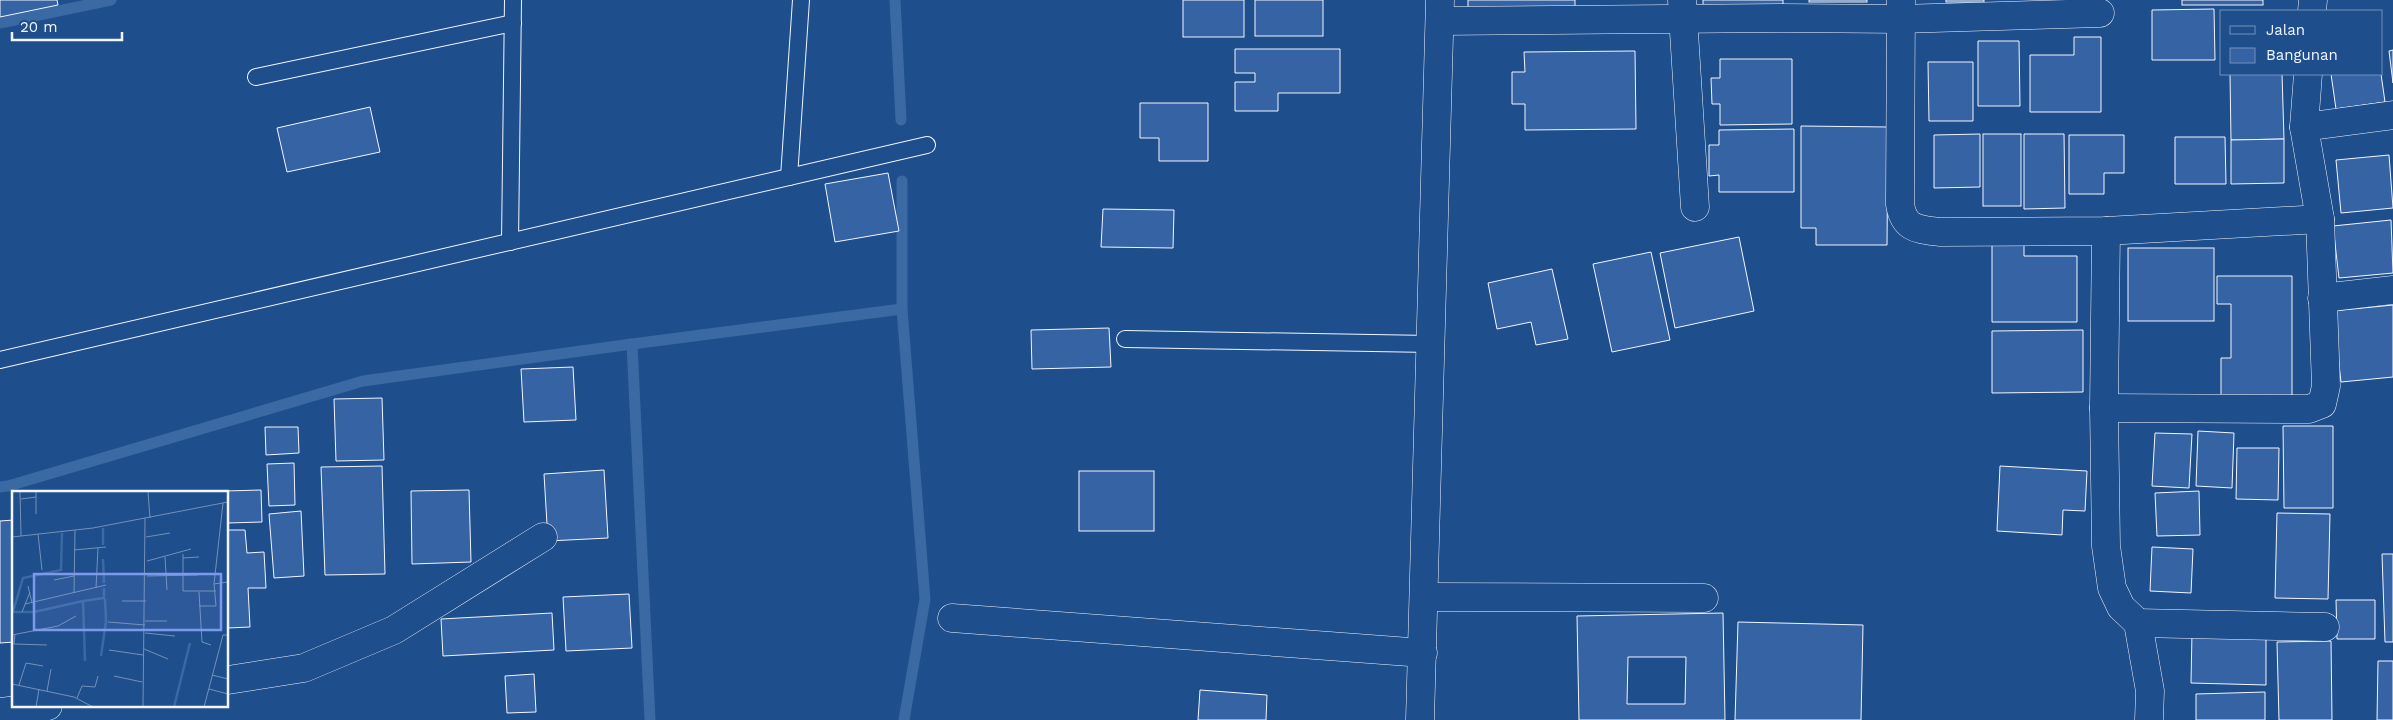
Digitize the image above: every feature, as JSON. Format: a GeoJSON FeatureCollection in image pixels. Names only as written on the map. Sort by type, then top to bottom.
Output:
{"type":"FeatureCollection","features":[{"type":"Feature","properties":{"kind":"street"},"geometry":{"type":"LineString","coordinates":[[1682,10],[1695,207]]}},
{"type":"Feature","properties":{"kind":"street"},"geometry":{"type":"LineString","coordinates":[[1900,10],[1900,204],[1902,216],[1906,222],[1918,229],[1939,232],[2106,231],[2320,219]]}},
{"type":"Feature","properties":{"kind":"street"},"geometry":{"type":"LineString","coordinates":[[1420,720],[1425,597],[1440,11],[1900,10],[2100,13]]}},
{"type":"Feature","properties":{"kind":"street"},"geometry":{"type":"LineString","coordinates":[[2104,408],[2309,409],[2322,404],[2326,386],[2320,219],[2304,127],[2308,75]]}},
{"type":"Feature","properties":{"kind":"street"},"geometry":{"type":"LineString","coordinates":[[2304,127],[2393,115]]}},
{"type":"Feature","properties":{"kind":"street"},"geometry":{"type":"LineString","coordinates":[[2106,231],[2104,408],[2106,546],[2112,588],[2121,606],[2138,623],[2150,691],[2149,720]]}},
{"type":"Feature","properties":{"kind":"street"},"geometry":{"type":"LineString","coordinates":[[2322,298],[2393,290]]}},
{"type":"Feature","properties":{"kind":"street"},"geometry":{"type":"LineString","coordinates":[[229,680],[304,668],[394,630],[543,537]]}},
{"type":"Feature","properties":{"kind":"street"},"geometry":{"type":"LineString","coordinates":[[1425,597],[1704,598]]}},
{"type":"Feature","properties":{"kind":"street"},"geometry":{"type":"LineString","coordinates":[[952,618],[1423,653]]}},
{"type":"Feature","properties":{"kind":"street"},"geometry":{"type":"LineString","coordinates":[[2138,623],[2325,627]]}},
{"type":"Feature","properties":{"kind":"street"},"geometry":{"type":"LineString","coordinates":[[0,712],[32,708]]}},
{"type":"Feature","properties":{"kind":"lane"},"geometry":{"type":"LineString","coordinates":[[510,242],[513,0]]}},
{"type":"Feature","properties":{"kind":"lane"},"geometry":{"type":"LineString","coordinates":[[789,177],[801,0]]}},
{"type":"Feature","properties":{"kind":"lane"},"geometry":{"type":"LineString","coordinates":[[256,78],[513,22]]}},
{"type":"Feature","properties":{"kind":"lane"},"geometry":{"type":"LineString","coordinates":[[0,360],[927,145]]}},
{"type":"Feature","properties":{"kind":"lane"},"geometry":{"type":"LineString","coordinates":[[1125,339],[1430,344]]}},
{"type":"Feature","properties":{"kind":"building"},"geometry":{"type":"Polygon","coordinates":[[[0,0],[57,0],[58,5],[0,17],[0,0]]]}},
{"type":"Feature","properties":{"kind":"building"},"geometry":{"type":"Polygon","coordinates":[[[1183,0],[1244,0],[1244,37],[1183,37],[1183,0]]]}},
{"type":"Feature","properties":{"kind":"building"},"geometry":{"type":"Polygon","coordinates":[[[1255,0],[1323,0],[1323,36],[1255,36],[1255,0]]]}},
{"type":"Feature","properties":{"kind":"building"},"geometry":{"type":"Polygon","coordinates":[[[1468,0],[1575,0],[1575,9],[1468,11],[1468,0]]]}},
{"type":"Feature","properties":{"kind":"building"},"geometry":{"type":"Polygon","coordinates":[[[1703,0],[1783,0],[1783,7],[1703,9],[1703,0]]]}},
{"type":"Feature","properties":{"kind":"building"},"geometry":{"type":"Polygon","coordinates":[[[1809,0],[1867,0],[1867,2],[1809,2],[1809,0]]]}},
{"type":"Feature","properties":{"kind":"building"},"geometry":{"type":"Polygon","coordinates":[[[1946,0],[1984,0],[1984,2],[1946,2],[1946,0]]]}},
{"type":"Feature","properties":{"kind":"building"},"geometry":{"type":"Polygon","coordinates":[[[2182,0],[2263,0],[2263,5],[2182,5],[2182,0]]]}},
{"type":"Feature","properties":{"kind":"building"},"geometry":{"type":"Polygon","coordinates":[[[2214,9],[2215,60],[2152,60],[2152,10],[2214,9]]]}},
{"type":"Feature","properties":{"kind":"building"},"geometry":{"type":"Polygon","coordinates":[[[2074,37],[2101,37],[2101,112],[2030,112],[2030,55],[2074,55],[2074,37]]]}},
{"type":"Feature","properties":{"kind":"building"},"geometry":{"type":"Polygon","coordinates":[[[1978,41],[2019,41],[2020,106],[1978,106],[1978,41]]]}},
{"type":"Feature","properties":{"kind":"building"},"geometry":{"type":"Polygon","coordinates":[[[1235,49],[1340,49],[1340,93],[1278,93],[1278,111],[1235,111],[1235,82],[1255,82],[1255,73],[1235,73],[1235,49]]]}},
{"type":"Feature","properties":{"kind":"building"},"geometry":{"type":"Polygon","coordinates":[[[2393,50],[2393,83],[2389,51],[2393,50]]]}},
{"type":"Feature","properties":{"kind":"building"},"geometry":{"type":"Polygon","coordinates":[[[1635,51],[1636,129],[1525,130],[1525,104],[1512,104],[1512,72],[1525,72],[1524,52],[1635,51]]]}},
{"type":"Feature","properties":{"kind":"building"},"geometry":{"type":"Polygon","coordinates":[[[1720,59],[1792,59],[1792,124],[1720,125],[1720,104],[1712,104],[1711,78],[1720,78],[1720,59]]]}},
{"type":"Feature","properties":{"kind":"building"},"geometry":{"type":"Polygon","coordinates":[[[1928,62],[1973,62],[1973,121],[1929,121],[1928,62]]]}},
{"type":"Feature","properties":{"kind":"building"},"geometry":{"type":"Polygon","coordinates":[[[2230,75],[2282,75],[2284,139],[2231,140],[2230,75]]]}},
{"type":"Feature","properties":{"kind":"building"},"geometry":{"type":"Polygon","coordinates":[[[2331,75],[2381,75],[2385,102],[2336,109],[2331,75]]]}},
{"type":"Feature","properties":{"kind":"building"},"geometry":{"type":"Polygon","coordinates":[[[1140,103],[1208,103],[1208,161],[1159,161],[1159,138],[1140,138],[1140,103]]]}},
{"type":"Feature","properties":{"kind":"building"},"geometry":{"type":"Polygon","coordinates":[[[370,107],[380,152],[287,172],[277,128],[370,107]]]}},
{"type":"Feature","properties":{"kind":"building"},"geometry":{"type":"Polygon","coordinates":[[[1801,126],[1888,127],[1887,245],[1816,245],[1816,228],[1801,228],[1801,126]]]}},
{"type":"Feature","properties":{"kind":"building"},"geometry":{"type":"Polygon","coordinates":[[[1794,129],[1794,192],[1719,192],[1719,175],[1709,176],[1709,145],[1719,145],[1719,130],[1794,129]]]}},
{"type":"Feature","properties":{"kind":"building"},"geometry":{"type":"Polygon","coordinates":[[[1980,134],[1980,187],[1934,188],[1934,135],[1980,134]]]}},
{"type":"Feature","properties":{"kind":"building"},"geometry":{"type":"Polygon","coordinates":[[[1983,134],[2021,134],[2021,206],[1983,206],[1983,134]]]}},
{"type":"Feature","properties":{"kind":"building"},"geometry":{"type":"Polygon","coordinates":[[[2024,134],[2064,134],[2065,208],[2024,209],[2024,134]]]}},
{"type":"Feature","properties":{"kind":"building"},"geometry":{"type":"Polygon","coordinates":[[[2069,135],[2124,135],[2124,173],[2104,173],[2104,194],[2069,194],[2069,135]]]}},
{"type":"Feature","properties":{"kind":"building"},"geometry":{"type":"Polygon","coordinates":[[[2175,137],[2225,137],[2226,184],[2175,184],[2175,137]]]}},
{"type":"Feature","properties":{"kind":"building"},"geometry":{"type":"Polygon","coordinates":[[[2284,139],[2284,183],[2231,184],[2231,140],[2284,139]]]}},
{"type":"Feature","properties":{"kind":"building"},"geometry":{"type":"Polygon","coordinates":[[[2389,155],[2393,208],[2341,213],[2336,160],[2389,155]]]}},
{"type":"Feature","properties":{"kind":"building"},"geometry":{"type":"Polygon","coordinates":[[[888,173],[899,231],[835,242],[825,184],[888,173]]]}},
{"type":"Feature","properties":{"kind":"building"},"geometry":{"type":"Polygon","coordinates":[[[1103,209],[1174,210],[1173,248],[1101,247],[1103,209]]]}},
{"type":"Feature","properties":{"kind":"building"},"geometry":{"type":"Polygon","coordinates":[[[2391,220],[2393,273],[2339,278],[2333,226],[2391,220]]]}},
{"type":"Feature","properties":{"kind":"building"},"geometry":{"type":"Polygon","coordinates":[[[1739,237],[1754,311],[1675,328],[1660,253],[1739,237]]]}},
{"type":"Feature","properties":{"kind":"building"},"geometry":{"type":"Polygon","coordinates":[[[1992,243],[2024,243],[2024,256],[2077,256],[2077,322],[1992,322],[1992,243]]]}},
{"type":"Feature","properties":{"kind":"building"},"geometry":{"type":"Polygon","coordinates":[[[2128,248],[2214,248],[2214,321],[2128,321],[2128,248]]]}},
{"type":"Feature","properties":{"kind":"building"},"geometry":{"type":"Polygon","coordinates":[[[1651,252],[1670,340],[1612,352],[1593,264],[1651,252]]]}},
{"type":"Feature","properties":{"kind":"building"},"geometry":{"type":"Polygon","coordinates":[[[1552,269],[1568,339],[1536,345],[1531,322],[1497,329],[1488,283],[1552,269]]]}},
{"type":"Feature","properties":{"kind":"building"},"geometry":{"type":"Polygon","coordinates":[[[2217,276],[2292,276],[2292,400],[2221,400],[2221,358],[2231,358],[2231,304],[2217,304],[2217,276]]]}},
{"type":"Feature","properties":{"kind":"building"},"geometry":{"type":"Polygon","coordinates":[[[2393,305],[2393,377],[2341,382],[2333,311],[2393,305]]]}},
{"type":"Feature","properties":{"kind":"building"},"geometry":{"type":"Polygon","coordinates":[[[1109,328],[1111,367],[1032,369],[1031,330],[1109,328]]]}},
{"type":"Feature","properties":{"kind":"building"},"geometry":{"type":"Polygon","coordinates":[[[2083,330],[2083,392],[1992,393],[1992,331],[2083,330]]]}},
{"type":"Feature","properties":{"kind":"building"},"geometry":{"type":"Polygon","coordinates":[[[573,367],[576,420],[524,422],[521,369],[573,367]]]}},
{"type":"Feature","properties":{"kind":"building"},"geometry":{"type":"Polygon","coordinates":[[[382,398],[384,460],[336,461],[334,399],[382,398]]]}},
{"type":"Feature","properties":{"kind":"building"},"geometry":{"type":"Polygon","coordinates":[[[2283,426],[2333,426],[2333,508],[2284,508],[2283,426]]]}},
{"type":"Feature","properties":{"kind":"building"},"geometry":{"type":"Polygon","coordinates":[[[265,427],[298,427],[299,453],[266,455],[265,427]]]}},
{"type":"Feature","properties":{"kind":"building"},"geometry":{"type":"Polygon","coordinates":[[[2198,431],[2234,433],[2232,488],[2196,486],[2198,431]]]}},
{"type":"Feature","properties":{"kind":"building"},"geometry":{"type":"Polygon","coordinates":[[[2155,433],[2192,434],[2189,488],[2152,486],[2155,433]]]}},
{"type":"Feature","properties":{"kind":"building"},"geometry":{"type":"Polygon","coordinates":[[[2237,448],[2279,448],[2278,500],[2236,499],[2237,448]]]}},
{"type":"Feature","properties":{"kind":"building"},"geometry":{"type":"Polygon","coordinates":[[[294,463],[295,505],[269,506],[267,464],[294,463]]]}},
{"type":"Feature","properties":{"kind":"building"},"geometry":{"type":"Polygon","coordinates":[[[382,466],[385,574],[325,575],[321,467],[382,466]]]}},
{"type":"Feature","properties":{"kind":"building"},"geometry":{"type":"Polygon","coordinates":[[[2000,466],[2087,471],[2085,511],[2063,510],[2062,535],[1997,531],[2000,466]]]}},
{"type":"Feature","properties":{"kind":"building"},"geometry":{"type":"Polygon","coordinates":[[[604,470],[608,538],[548,541],[544,474],[604,470]]]}},
{"type":"Feature","properties":{"kind":"building"},"geometry":{"type":"Polygon","coordinates":[[[1079,471],[1154,471],[1154,531],[1079,531],[1079,471]]]}},
{"type":"Feature","properties":{"kind":"building"},"geometry":{"type":"Polygon","coordinates":[[[261,490],[262,522],[229,523],[229,491],[226,491],[261,490]]]}},
{"type":"Feature","properties":{"kind":"building"},"geometry":{"type":"Polygon","coordinates":[[[469,490],[471,562],[412,564],[411,491],[469,490]]]}},
{"type":"Feature","properties":{"kind":"building"},"geometry":{"type":"Polygon","coordinates":[[[2199,491],[2200,535],[2157,536],[2155,493],[2199,491]]]}},
{"type":"Feature","properties":{"kind":"building"},"geometry":{"type":"Polygon","coordinates":[[[301,511],[304,576],[274,578],[269,514],[301,511]]]}},
{"type":"Feature","properties":{"kind":"building"},"geometry":{"type":"Polygon","coordinates":[[[2277,513],[2330,514],[2328,599],[2275,598],[2277,513]]]}},
{"type":"Feature","properties":{"kind":"building"},"geometry":{"type":"Polygon","coordinates":[[[12,520],[12,642],[0,643],[0,521],[12,520]]]}},
{"type":"Feature","properties":{"kind":"building"},"geometry":{"type":"Polygon","coordinates":[[[229,530],[245,530],[247,553],[264,552],[266,588],[248,588],[250,627],[229,628],[229,530]]]}},
{"type":"Feature","properties":{"kind":"building"},"geometry":{"type":"Polygon","coordinates":[[[2152,547],[2193,549],[2191,593],[2150,591],[2152,547]]]}},
{"type":"Feature","properties":{"kind":"building"},"geometry":{"type":"Polygon","coordinates":[[[2382,554],[2393,554],[2393,642],[2385,642],[2382,554]]]}},
{"type":"Feature","properties":{"kind":"building"},"geometry":{"type":"Polygon","coordinates":[[[629,594],[632,648],[566,651],[563,597],[629,594]]]}},
{"type":"Feature","properties":{"kind":"building"},"geometry":{"type":"Polygon","coordinates":[[[2336,600],[2375,600],[2375,639],[2337,639],[2336,600]]]}},
{"type":"Feature","properties":{"kind":"building"},"geometry":{"type":"Polygon","coordinates":[[[552,613],[554,650],[443,656],[441,619],[552,613]]]}},
{"type":"Feature","properties":{"kind":"building"},"geometry":{"type":"Polygon","coordinates":[[[1723,613],[1725,720],[1579,720],[1577,616],[1723,613]],[[1628,657],[1627,704],[1685,704],[1686,657],[1628,657]]]}},
{"type":"Feature","properties":{"kind":"building"},"geometry":{"type":"Polygon","coordinates":[[[1738,622],[1863,625],[1861,720],[1735,720],[1738,622]]]}},
{"type":"Feature","properties":{"kind":"building"},"geometry":{"type":"Polygon","coordinates":[[[2192,632],[2266,633],[2266,685],[2191,683],[2192,632]]]}},
{"type":"Feature","properties":{"kind":"building"},"geometry":{"type":"Polygon","coordinates":[[[2331,641],[2332,720],[2279,720],[2277,642],[2331,641]]]}},
{"type":"Feature","properties":{"kind":"building"},"geometry":{"type":"Polygon","coordinates":[[[2378,661],[2393,661],[2393,720],[2377,720],[2378,661]]]}},
{"type":"Feature","properties":{"kind":"building"},"geometry":{"type":"Polygon","coordinates":[[[534,674],[536,712],[507,713],[505,676],[534,674]]]}},
{"type":"Feature","properties":{"kind":"building"},"geometry":{"type":"Polygon","coordinates":[[[1200,690],[1267,695],[1266,720],[1198,720],[1200,690]]]}},
{"type":"Feature","properties":{"kind":"building"},"geometry":{"type":"Polygon","coordinates":[[[2265,692],[2265,720],[2196,720],[2196,694],[2265,692]]]}},
{"type":"Feature","properties":{"kind":"waterway"},"geometry":{"type":"LineString","coordinates":[[0,23],[111,0]]}},
{"type":"Feature","properties":{"kind":"waterway"},"geometry":{"type":"LineString","coordinates":[[895,0],[901,120]]}},
{"type":"Feature","properties":{"kind":"waterway"},"geometry":{"type":"LineString","coordinates":[[650,720],[632,344],[902,309],[902,181]]}},
{"type":"Feature","properties":{"kind":"waterway"},"geometry":{"type":"LineString","coordinates":[[902,309],[925,599],[904,720]]}},
{"type":"Feature","properties":{"kind":"waterway"},"geometry":{"type":"LineString","coordinates":[[0,487],[363,381],[632,344]]}}]}
